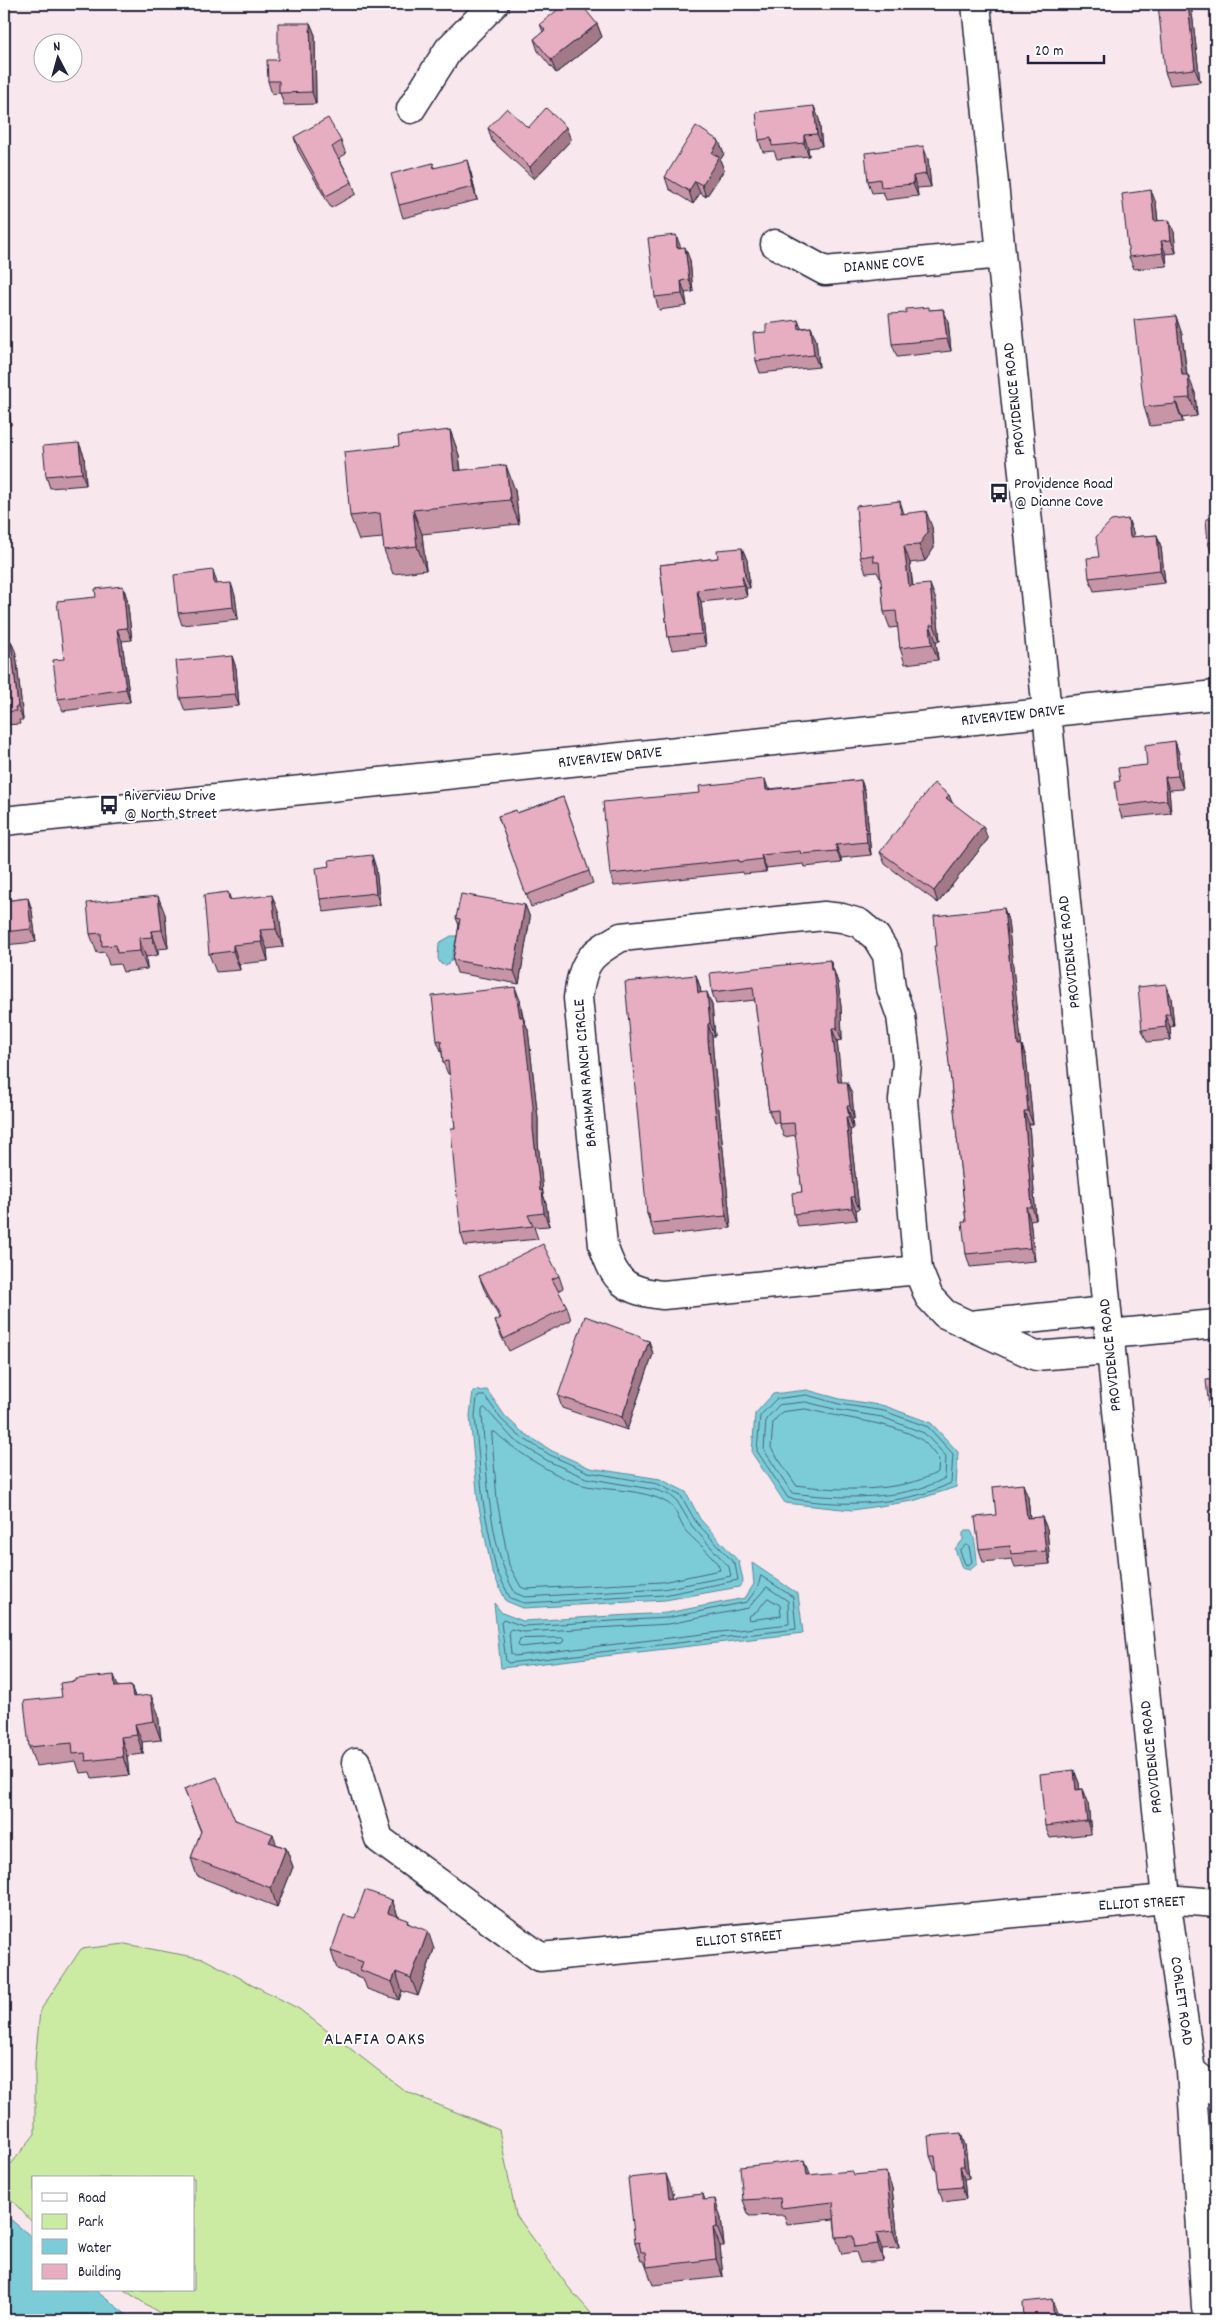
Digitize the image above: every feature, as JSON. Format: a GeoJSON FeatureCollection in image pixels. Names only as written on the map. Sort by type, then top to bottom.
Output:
{"type":"FeatureCollection","features":[{"type":"Feature","properties":{"kind":"street"},"geometry":{"type":"LineString","coordinates":[[411,109],[449,49],[494,4]]}},
{"type":"Feature","properties":{"kind":"street","name":"PROVIDENCE ROAD"},"geometry":{"type":"LineString","coordinates":[[976,4],[1166,1899]]}},
{"type":"Feature","properties":{"kind":"street","name":"DIANNE COVE"},"geometry":{"type":"LineString","coordinates":[[775,244],[825,271],[1001,254]]}},
{"type":"Feature","properties":{"kind":"street","name":"RIVERVIEW DRIVE"},"geometry":{"type":"LineString","coordinates":[[4,821],[1216,695]]}},
{"type":"Feature","properties":{"kind":"street","name":"BRAHMAN RANCH CIRCLE"},"geometry":{"type":"LineString","coordinates":[[918,1270],[663,1296],[641,1293],[621,1281],[610,1265],[602,1245],[578,998],[585,964],[600,949],[621,937],[824,916],[842,918],[859,923],[876,937],[886,955],[891,988],[901,1016],[906,1063],[902,1100],[918,1270],[929,1297],[945,1314],[1036,1356],[1109,1332]]}},
{"type":"Feature","properties":{"kind":"street"},"geometry":{"type":"LineString","coordinates":[[969,1325],[1109,1332],[1216,1324]]}},
{"type":"Feature","properties":{"kind":"street","name":"ELLIOT STREET"},"geometry":{"type":"LineString","coordinates":[[356,1762],[379,1839],[540,1957],[1166,1899],[1216,1903]]}},
{"type":"Feature","properties":{"kind":"street","name":"CORLETT ROAD"},"geometry":{"type":"LineString","coordinates":[[1166,1899],[1192,2071]]}},
{"type":"Feature","properties":{"kind":"street"},"geometry":{"type":"LineString","coordinates":[[1192,2071],[1216,2091]]}},
{"type":"Feature","properties":{"kind":"street"},"geometry":{"type":"LineString","coordinates":[[1192,2071],[1206,2306]]}},
{"type":"Feature","properties":{"kind":"green space"},"geometry":{"type":"Polygon","coordinates":[[[125,1944],[204,1959],[299,2009],[405,2091],[499,2130],[516,2215],[569,2288],[597,2320],[175,2320],[158,2312],[127,2292],[195,2292],[195,2176],[32,2176],[32,2222],[4,2192],[4,2173],[35,2134],[35,2062],[40,2011],[81,1949],[125,1944]]]}},
{"type":"Feature","properties":{"kind":"water"},"geometry":{"type":"Polygon","coordinates":[[[451,936],[457,936],[451,961],[446,965],[441,964],[438,959],[439,943],[451,936]]]}},
{"type":"Feature","properties":{"kind":"water"},"geometry":{"type":"Polygon","coordinates":[[[487,1390],[505,1416],[521,1431],[552,1451],[590,1468],[660,1479],[686,1492],[700,1519],[739,1562],[743,1581],[739,1587],[665,1600],[523,1608],[506,1601],[492,1571],[478,1502],[470,1416],[473,1391],[487,1390]]]}},
{"type":"Feature","properties":{"kind":"water"},"geometry":{"type":"Polygon","coordinates":[[[807,1390],[840,1399],[885,1406],[931,1423],[958,1452],[956,1487],[913,1501],[852,1510],[785,1503],[752,1453],[755,1414],[773,1394],[807,1390]]]}},
{"type":"Feature","properties":{"kind":"water"},"geometry":{"type":"Polygon","coordinates":[[[971,1531],[975,1542],[977,1564],[970,1570],[962,1568],[955,1549],[963,1540],[963,1533],[971,1531]]]}},
{"type":"Feature","properties":{"kind":"water"},"geometry":{"type":"Polygon","coordinates":[[[752,1563],[798,1594],[803,1633],[501,1668],[494,1603],[502,1613],[523,1621],[667,1613],[745,1598],[754,1584],[752,1563]]]}},
{"type":"Feature","properties":{"kind":"water"},"geometry":{"type":"Polygon","coordinates":[[[4,2214],[32,2237],[32,2292],[98,2292],[133,2320],[4,2320],[4,2214]]]}},
{"type":"Feature","properties":{"kind":"building"},"geometry":{"type":"Polygon","coordinates":[[[565,4],[570,10],[581,4],[597,24],[551,60],[534,39],[545,30],[540,24],[565,4]]]}},
{"type":"Feature","properties":{"kind":"building"},"geometry":{"type":"Polygon","coordinates":[[[1158,4],[1188,4],[1195,69],[1165,72],[1158,4]]]}},
{"type":"Feature","properties":{"kind":"building"},"geometry":{"type":"Polygon","coordinates":[[[278,23],[310,23],[312,92],[279,93],[279,81],[268,81],[267,60],[278,60],[278,23]]]}},
{"type":"Feature","properties":{"kind":"building"},"geometry":{"type":"Polygon","coordinates":[[[814,106],[817,134],[804,135],[804,143],[772,146],[771,138],[759,140],[756,112],[814,106]]]}},
{"type":"Feature","properties":{"kind":"building"},"geometry":{"type":"Polygon","coordinates":[[[507,108],[528,128],[546,108],[566,127],[530,167],[488,128],[507,108]]]}},
{"type":"Feature","properties":{"kind":"building"},"geometry":{"type":"Polygon","coordinates":[[[328,118],[341,141],[332,147],[352,182],[326,196],[294,137],[328,118]]]}},
{"type":"Feature","properties":{"kind":"building"},"geometry":{"type":"Polygon","coordinates":[[[696,126],[719,141],[712,153],[719,157],[702,185],[695,181],[689,191],[665,177],[696,126]]]}},
{"type":"Feature","properties":{"kind":"building"},"geometry":{"type":"Polygon","coordinates":[[[923,146],[926,174],[913,176],[913,184],[881,187],[880,179],[868,181],[865,153],[923,146]]]}},
{"type":"Feature","properties":{"kind":"building"},"geometry":{"type":"Polygon","coordinates":[[[467,160],[473,187],[399,205],[391,174],[433,163],[434,168],[467,160]]]}},
{"type":"Feature","properties":{"kind":"building"},"geometry":{"type":"Polygon","coordinates":[[[1151,190],[1154,221],[1169,220],[1171,240],[1161,241],[1163,253],[1129,257],[1122,194],[1151,190]]]}},
{"type":"Feature","properties":{"kind":"building"},"geometry":{"type":"Polygon","coordinates":[[[676,235],[677,248],[685,247],[689,279],[681,281],[682,294],[655,297],[648,238],[676,235]]]}},
{"type":"Feature","properties":{"kind":"building"},"geometry":{"type":"Polygon","coordinates":[[[929,307],[929,310],[943,309],[947,339],[892,344],[889,314],[906,313],[906,309],[929,307]]]}},
{"type":"Feature","properties":{"kind":"building"},"geometry":{"type":"Polygon","coordinates":[[[1176,316],[1182,375],[1188,375],[1190,398],[1175,399],[1176,404],[1144,407],[1134,320],[1176,316]]]}},
{"type":"Feature","properties":{"kind":"building"},"geometry":{"type":"Polygon","coordinates":[[[798,320],[799,329],[811,327],[814,355],[756,361],[753,333],[766,332],[766,324],[798,320]]]}},
{"type":"Feature","properties":{"kind":"building"},"geometry":{"type":"Polygon","coordinates":[[[450,430],[454,471],[506,465],[510,500],[413,510],[417,546],[384,550],[380,513],[350,516],[344,452],[399,446],[398,436],[450,430]]]}},
{"type":"Feature","properties":{"kind":"building"},"geometry":{"type":"Polygon","coordinates":[[[79,443],[82,473],[46,476],[43,446],[79,443]]]}},
{"type":"Feature","properties":{"kind":"building"},"geometry":{"type":"Polygon","coordinates":[[[900,501],[901,514],[926,511],[928,532],[919,545],[904,546],[909,586],[930,584],[934,625],[930,625],[932,644],[900,648],[896,611],[884,612],[879,562],[874,562],[873,555],[860,557],[856,506],[900,501]]]}},
{"type":"Feature","properties":{"kind":"building"},"geometry":{"type":"Polygon","coordinates":[[[1216,518],[1216,542],[1208,543],[1206,519],[1216,518]]]}},
{"type":"Feature","properties":{"kind":"building"},"geometry":{"type":"Polygon","coordinates":[[[1128,519],[1130,537],[1157,535],[1160,570],[1089,578],[1087,558],[1099,557],[1096,537],[1111,521],[1128,519]]]}},
{"type":"Feature","properties":{"kind":"building"},"geometry":{"type":"Polygon","coordinates":[[[742,548],[745,575],[742,576],[743,585],[697,590],[702,634],[668,637],[660,565],[718,558],[717,550],[742,548]]]}},
{"type":"Feature","properties":{"kind":"building"},"geometry":{"type":"Polygon","coordinates":[[[213,570],[214,584],[231,583],[233,607],[178,613],[174,575],[213,570]]]}},
{"type":"Feature","properties":{"kind":"building"},"geometry":{"type":"Polygon","coordinates":[[[123,586],[127,628],[117,629],[126,689],[58,699],[53,660],[64,659],[57,601],[96,597],[95,589],[123,586]]]}},
{"type":"Feature","properties":{"kind":"building"},"geometry":{"type":"Polygon","coordinates":[[[4,641],[11,641],[18,707],[15,707],[16,711],[4,712],[4,641]]]}},
{"type":"Feature","properties":{"kind":"building"},"geometry":{"type":"Polygon","coordinates":[[[232,656],[235,694],[180,698],[176,661],[232,656]]]}},
{"type":"Feature","properties":{"kind":"building"},"geometry":{"type":"Polygon","coordinates":[[[1175,741],[1178,776],[1165,777],[1167,800],[1118,806],[1115,782],[1120,781],[1118,768],[1147,765],[1145,745],[1175,741]]]}},
{"type":"Feature","properties":{"kind":"building"},"geometry":{"type":"Polygon","coordinates":[[[765,779],[766,790],[861,780],[867,842],[836,845],[837,851],[801,854],[800,851],[761,855],[762,859],[739,862],[739,860],[610,874],[603,802],[700,793],[699,786],[765,779]]]}},
{"type":"Feature","properties":{"kind":"building"},"geometry":{"type":"Polygon","coordinates":[[[934,783],[949,795],[946,798],[983,826],[934,891],[880,852],[934,783]]]}},
{"type":"Feature","properties":{"kind":"building"},"geometry":{"type":"Polygon","coordinates":[[[563,797],[589,871],[526,895],[498,816],[516,810],[517,813],[563,797]]]}},
{"type":"Feature","properties":{"kind":"building"},"geometry":{"type":"Polygon","coordinates":[[[372,855],[376,893],[320,899],[316,868],[330,866],[329,860],[372,855]]]}},
{"type":"Feature","properties":{"kind":"building"},"geometry":{"type":"Polygon","coordinates":[[[228,892],[229,900],[272,895],[276,929],[260,930],[262,942],[233,945],[233,951],[209,954],[204,895],[228,892]]]}},
{"type":"Feature","properties":{"kind":"building"},"geometry":{"type":"Polygon","coordinates":[[[461,894],[525,905],[514,971],[453,960],[460,919],[456,918],[461,894]]]}},
{"type":"Feature","properties":{"kind":"building"},"geometry":{"type":"Polygon","coordinates":[[[158,896],[162,930],[151,931],[152,937],[139,938],[140,951],[117,953],[116,945],[102,946],[101,933],[90,934],[87,903],[158,896]]]}},
{"type":"Feature","properties":{"kind":"building"},"geometry":{"type":"Polygon","coordinates":[[[28,898],[31,929],[4,932],[4,901],[28,898]]]}},
{"type":"Feature","properties":{"kind":"building"},"geometry":{"type":"Polygon","coordinates":[[[1004,908],[1018,1045],[1022,1045],[1028,1111],[1024,1111],[1032,1207],[1026,1207],[1030,1248],[966,1254],[962,1222],[966,1222],[946,1036],[934,946],[937,946],[934,916],[1004,908]]]}},
{"type":"Feature","properties":{"kind":"building"},"geometry":{"type":"Polygon","coordinates":[[[830,960],[831,971],[834,971],[837,995],[837,1028],[832,1028],[838,1082],[847,1082],[850,1106],[847,1106],[849,1117],[846,1117],[854,1197],[851,1197],[852,1208],[794,1214],[792,1193],[802,1192],[794,1123],[779,1124],[778,1110],[769,1111],[753,987],[712,992],[710,973],[830,960]]]}},
{"type":"Feature","properties":{"kind":"building"},"geometry":{"type":"Polygon","coordinates":[[[696,975],[698,993],[707,992],[710,1023],[708,1024],[708,1040],[726,1216],[650,1223],[649,1214],[647,1214],[625,982],[696,975]]]}},
{"type":"Feature","properties":{"kind":"building"},"geometry":{"type":"Polygon","coordinates":[[[1166,984],[1170,1014],[1165,1014],[1166,1027],[1142,1030],[1138,987],[1166,984]]]}},
{"type":"Feature","properties":{"kind":"building"},"geometry":{"type":"Polygon","coordinates":[[[515,987],[520,1017],[523,1017],[533,1106],[533,1129],[544,1213],[528,1215],[533,1226],[461,1234],[451,1128],[455,1128],[448,1061],[443,1062],[441,1040],[437,1041],[432,996],[515,987]]]}},
{"type":"Feature","properties":{"kind":"building"},"geometry":{"type":"Polygon","coordinates":[[[543,1244],[559,1276],[552,1279],[567,1307],[504,1339],[495,1321],[501,1318],[479,1276],[543,1244]]]}},
{"type":"Feature","properties":{"kind":"building"},"geometry":{"type":"Polygon","coordinates":[[[585,1316],[649,1341],[622,1417],[558,1396],[585,1316]]]}},
{"type":"Feature","properties":{"kind":"building"},"geometry":{"type":"Polygon","coordinates":[[[1216,1379],[1216,1416],[1210,1417],[1206,1380],[1216,1379]]]}},
{"type":"Feature","properties":{"kind":"building"},"geometry":{"type":"Polygon","coordinates":[[[1023,1484],[1027,1518],[1042,1517],[1046,1551],[1011,1554],[1010,1546],[979,1549],[975,1517],[996,1515],[993,1487],[1023,1484]]]}},
{"type":"Feature","properties":{"kind":"building"},"geometry":{"type":"Polygon","coordinates":[[[114,1675],[115,1687],[131,1686],[133,1697],[151,1695],[154,1721],[135,1724],[137,1735],[121,1737],[123,1757],[86,1761],[85,1753],[73,1754],[72,1743],[29,1747],[24,1701],[62,1697],[60,1683],[76,1681],[76,1679],[114,1675]]]}},
{"type":"Feature","properties":{"kind":"building"},"geometry":{"type":"Polygon","coordinates":[[[1074,1770],[1076,1790],[1083,1789],[1087,1821],[1045,1826],[1040,1774],[1074,1770]]]}},
{"type":"Feature","properties":{"kind":"building"},"geometry":{"type":"Polygon","coordinates":[[[217,1777],[235,1820],[273,1834],[269,1842],[286,1848],[271,1888],[191,1858],[201,1831],[184,1789],[217,1777]]]}},
{"type":"Feature","properties":{"kind":"building"},"geometry":{"type":"Polygon","coordinates":[[[365,1890],[392,1900],[388,1913],[408,1920],[407,1923],[428,1931],[411,1978],[396,1972],[392,1982],[360,1970],[363,1962],[331,1951],[344,1915],[355,1918],[365,1890]]]}},
{"type":"Feature","properties":{"kind":"building"},"geometry":{"type":"Polygon","coordinates":[[[961,2133],[964,2166],[960,2166],[962,2187],[939,2189],[935,2156],[930,2156],[928,2136],[961,2133]]]}},
{"type":"Feature","properties":{"kind":"building"},"geometry":{"type":"Polygon","coordinates":[[[805,2160],[807,2175],[852,2171],[853,2175],[886,2172],[893,2231],[876,2233],[878,2244],[855,2247],[853,2236],[836,2237],[833,2202],[781,2208],[780,2198],[743,2200],[740,2167],[805,2160]]]}},
{"type":"Feature","properties":{"kind":"building"},"geometry":{"type":"Polygon","coordinates":[[[666,2174],[669,2198],[703,2194],[703,2200],[715,2199],[717,2227],[713,2228],[716,2259],[647,2267],[645,2252],[641,2252],[639,2242],[635,2243],[628,2178],[666,2174]]]}},
{"type":"Feature","properties":{"kind":"building"},"geometry":{"type":"Polygon","coordinates":[[[1052,2299],[1054,2320],[1024,2320],[1023,2302],[1052,2299]]]}},
{"type":"Feature","properties":{"kind":"place","name":"Providence Road @ Dianne Cove"},"geometry":{"type":"Point","coordinates":[999,493]}},
{"type":"Feature","properties":{"kind":"place","name":"Riverview Drive @ North Street"},"geometry":{"type":"Point","coordinates":[109,805]}},
{"type":"Feature","properties":{"kind":"district","name":"ALAFIA OAKS"},"geometry":{"type":"Point","coordinates":[375,2040]}}]}
